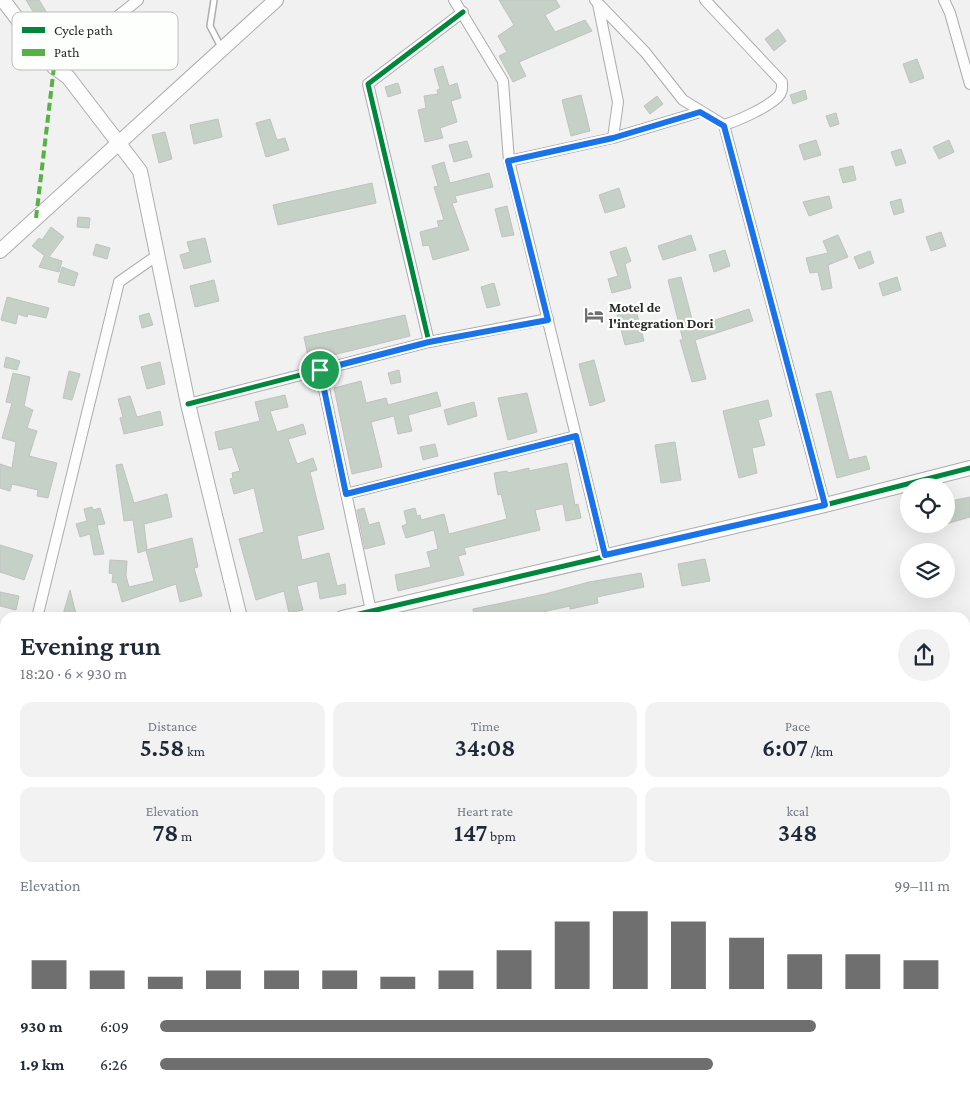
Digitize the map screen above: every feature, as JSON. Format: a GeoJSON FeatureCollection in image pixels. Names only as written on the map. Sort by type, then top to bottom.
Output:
{"type":"FeatureCollection","features":[{"type":"Feature","properties":{"kind":"street"},"geometry":{"type":"LineString","coordinates":[[2,0],[12,13]]}},
{"type":"Feature","properties":{"kind":"street"},"geometry":{"type":"LineString","coordinates":[[122,12],[137,0]]}},
{"type":"Feature","properties":{"kind":"street"},"geometry":{"type":"LineString","coordinates":[[0,251],[276,0]]}},
{"type":"Feature","properties":{"kind":"street"},"geometry":{"type":"LineString","coordinates":[[454,0],[503,81],[508,161],[605,555]]}},
{"type":"Feature","properties":{"kind":"street"},"geometry":{"type":"LineString","coordinates":[[705,0],[782,82],[779,96],[742,120],[724,126]]}},
{"type":"Feature","properties":{"kind":"street"},"geometry":{"type":"LineString","coordinates":[[944,0],[967,64],[970,84]]}},
{"type":"Feature","properties":{"kind":"street"},"geometry":{"type":"LineString","coordinates":[[596,2],[644,52],[683,100],[724,126],[825,505]]}},
{"type":"Feature","properties":{"kind":"street"},"geometry":{"type":"LineString","coordinates":[[596,2],[618,102],[613,138]]}},
{"type":"Feature","properties":{"kind":"street"},"geometry":{"type":"LineString","coordinates":[[429,342],[368,84],[463,12]]}},
{"type":"Feature","properties":{"kind":"street"},"geometry":{"type":"LineString","coordinates":[[58,70],[68,77],[140,171],[159,254],[188,404],[239,612]]}},
{"type":"Feature","properties":{"kind":"street"},"geometry":{"type":"LineString","coordinates":[[508,161],[613,138],[700,112]]}},
{"type":"Feature","properties":{"kind":"street"},"geometry":{"type":"LineString","coordinates":[[38,612],[119,282],[159,254]]}},
{"type":"Feature","properties":{"kind":"street"},"geometry":{"type":"LineString","coordinates":[[188,404],[429,342],[548,320]]}},
{"type":"Feature","properties":{"kind":"street"},"geometry":{"type":"LineString","coordinates":[[320,370],[371,611]]}},
{"type":"Feature","properties":{"kind":"street"},"geometry":{"type":"LineString","coordinates":[[346,494],[576,436]]}},
{"type":"Feature","properties":{"kind":"street"},"geometry":{"type":"LineString","coordinates":[[367,612],[825,505],[970,468]]}},
{"type":"Feature","properties":{"kind":"lane"},"geometry":{"type":"LineString","coordinates":[[214,0],[210,26],[222,49]]}},
{"type":"Feature","properties":{"kind":"building"},"geometry":{"type":"Polygon","coordinates":[[[26,0],[39,0],[46,12],[33,12],[26,0]]]}},
{"type":"Feature","properties":{"kind":"building"},"geometry":{"type":"Polygon","coordinates":[[[499,0],[556,0],[560,7],[545,15],[555,32],[585,20],[592,31],[519,62],[526,76],[513,82],[499,56],[507,52],[498,36],[514,25],[499,0]]]}},
{"type":"Feature","properties":{"kind":"building"},"geometry":{"type":"Polygon","coordinates":[[[778,29],[786,41],[774,51],[765,39],[778,29]]]}},
{"type":"Feature","properties":{"kind":"building"},"geometry":{"type":"Polygon","coordinates":[[[917,59],[924,78],[910,83],[903,64],[917,59]]]}},
{"type":"Feature","properties":{"kind":"building"},"geometry":{"type":"Polygon","coordinates":[[[443,66],[449,86],[457,83],[461,98],[451,101],[457,122],[440,128],[443,138],[425,142],[418,110],[426,108],[424,96],[438,94],[437,90],[440,89],[434,69],[443,66]]]}},
{"type":"Feature","properties":{"kind":"building"},"geometry":{"type":"Polygon","coordinates":[[[398,83],[401,93],[388,97],[385,87],[398,83]]]}},
{"type":"Feature","properties":{"kind":"building"},"geometry":{"type":"Polygon","coordinates":[[[805,90],[807,99],[793,104],[790,95],[805,90]]]}},
{"type":"Feature","properties":{"kind":"building"},"geometry":{"type":"Polygon","coordinates":[[[581,95],[590,131],[571,136],[562,100],[581,95]]]}},
{"type":"Feature","properties":{"kind":"building"},"geometry":{"type":"Polygon","coordinates":[[[657,96],[663,104],[650,114],[644,106],[657,96]]]}},
{"type":"Feature","properties":{"kind":"building"},"geometry":{"type":"Polygon","coordinates":[[[836,113],[839,124],[830,127],[826,116],[836,113]]]}},
{"type":"Feature","properties":{"kind":"building"},"geometry":{"type":"Polygon","coordinates":[[[218,119],[222,137],[194,144],[190,125],[218,119]]]}},
{"type":"Feature","properties":{"kind":"building"},"geometry":{"type":"Polygon","coordinates":[[[270,119],[277,140],[285,138],[289,150],[266,157],[256,123],[270,119]]]}},
{"type":"Feature","properties":{"kind":"building"},"geometry":{"type":"Polygon","coordinates":[[[165,132],[172,159],[159,163],[152,135],[165,132]]]}},
{"type":"Feature","properties":{"kind":"building"},"geometry":{"type":"Polygon","coordinates":[[[816,140],[821,155],[804,160],[799,145],[816,140]]]}},
{"type":"Feature","properties":{"kind":"building"},"geometry":{"type":"Polygon","coordinates":[[[949,140],[954,152],[939,159],[933,147],[949,140]]]}},
{"type":"Feature","properties":{"kind":"building"},"geometry":{"type":"Polygon","coordinates":[[[467,141],[472,157],[454,162],[449,145],[467,141]]]}},
{"type":"Feature","properties":{"kind":"building"},"geometry":{"type":"Polygon","coordinates":[[[901,149],[906,163],[896,166],[891,152],[901,149]]]}},
{"type":"Feature","properties":{"kind":"building"},"geometry":{"type":"Polygon","coordinates":[[[444,162],[450,183],[489,173],[493,187],[455,196],[457,202],[452,203],[469,250],[433,260],[429,245],[423,246],[420,232],[439,227],[437,221],[444,220],[434,187],[438,186],[432,166],[444,162]]]}},
{"type":"Feature","properties":{"kind":"building"},"geometry":{"type":"Polygon","coordinates":[[[853,166],[856,180],[843,183],[839,169],[853,166]]]}},
{"type":"Feature","properties":{"kind":"building"},"geometry":{"type":"Polygon","coordinates":[[[372,183],[376,203],[278,225],[273,205],[372,183]]]}},
{"type":"Feature","properties":{"kind":"building"},"geometry":{"type":"Polygon","coordinates":[[[619,188],[625,207],[605,213],[599,195],[619,188]]]}},
{"type":"Feature","properties":{"kind":"building"},"geometry":{"type":"Polygon","coordinates":[[[829,196],[832,208],[809,216],[803,202],[829,196]]]}},
{"type":"Feature","properties":{"kind":"building"},"geometry":{"type":"Polygon","coordinates":[[[901,199],[904,212],[894,215],[890,202],[901,199]]]}},
{"type":"Feature","properties":{"kind":"building"},"geometry":{"type":"Polygon","coordinates":[[[507,206],[514,235],[502,237],[495,209],[507,206]]]}},
{"type":"Feature","properties":{"kind":"building"},"geometry":{"type":"Polygon","coordinates":[[[78,217],[90,218],[89,228],[77,227],[78,217]]]}},
{"type":"Feature","properties":{"kind":"building"},"geometry":{"type":"Polygon","coordinates":[[[51,227],[64,237],[49,257],[62,261],[59,272],[39,267],[45,256],[32,246],[39,238],[42,240],[51,227]]]}},
{"type":"Feature","properties":{"kind":"building"},"geometry":{"type":"Polygon","coordinates":[[[941,232],[946,246],[931,251],[926,237],[941,232]]]}},
{"type":"Feature","properties":{"kind":"building"},"geometry":{"type":"Polygon","coordinates":[[[691,235],[696,250],[663,260],[658,246],[691,235]]]}},
{"type":"Feature","properties":{"kind":"building"},"geometry":{"type":"Polygon","coordinates":[[[838,235],[848,257],[828,265],[832,288],[822,290],[818,272],[810,273],[806,258],[828,253],[823,241],[838,235]]]}},
{"type":"Feature","properties":{"kind":"building"},"geometry":{"type":"Polygon","coordinates":[[[205,238],[211,262],[184,269],[180,255],[190,252],[187,242],[205,238]]]}},
{"type":"Feature","properties":{"kind":"building"},"geometry":{"type":"Polygon","coordinates":[[[96,244],[110,248],[107,259],[93,255],[96,244]]]}},
{"type":"Feature","properties":{"kind":"building"},"geometry":{"type":"Polygon","coordinates":[[[626,247],[631,261],[625,264],[631,288],[612,293],[608,279],[618,276],[610,252],[626,247]]]}},
{"type":"Feature","properties":{"kind":"building"},"geometry":{"type":"Polygon","coordinates":[[[725,250],[730,266],[714,272],[709,255],[725,250]]]}},
{"type":"Feature","properties":{"kind":"building"},"geometry":{"type":"Polygon","coordinates":[[[870,251],[874,263],[859,269],[854,257],[870,251]]]}},
{"type":"Feature","properties":{"kind":"building"},"geometry":{"type":"Polygon","coordinates":[[[62,267],[78,273],[74,286],[58,282],[62,267]]]}},
{"type":"Feature","properties":{"kind":"building"},"geometry":{"type":"Polygon","coordinates":[[[681,277],[694,327],[749,309],[753,321],[695,340],[706,379],[692,382],[680,340],[683,340],[668,280],[681,277]]]}},
{"type":"Feature","properties":{"kind":"building"},"geometry":{"type":"Polygon","coordinates":[[[897,277],[901,290],[883,296],[879,283],[897,277]]]}},
{"type":"Feature","properties":{"kind":"building"},"geometry":{"type":"Polygon","coordinates":[[[214,280],[219,301],[195,307],[190,286],[214,280]]]}},
{"type":"Feature","properties":{"kind":"building"},"geometry":{"type":"Polygon","coordinates":[[[494,283],[500,305],[487,308],[481,287],[494,283]]]}},
{"type":"Feature","properties":{"kind":"building"},"geometry":{"type":"Polygon","coordinates":[[[7,297],[49,308],[46,318],[28,314],[27,317],[18,314],[16,324],[1,320],[7,297]]]}},
{"type":"Feature","properties":{"kind":"building"},"geometry":{"type":"Polygon","coordinates":[[[636,310],[644,341],[625,345],[617,314],[636,310]]]}},
{"type":"Feature","properties":{"kind":"building"},"geometry":{"type":"Polygon","coordinates":[[[149,313],[153,325],[142,328],[139,316],[149,313]]]}},
{"type":"Feature","properties":{"kind":"building"},"geometry":{"type":"Polygon","coordinates":[[[405,315],[410,336],[309,361],[304,337],[405,315]]]}},
{"type":"Feature","properties":{"kind":"building"},"geometry":{"type":"Polygon","coordinates":[[[6,357],[20,361],[17,370],[4,367],[6,357]]]}},
{"type":"Feature","properties":{"kind":"building"},"geometry":{"type":"Polygon","coordinates":[[[594,360],[605,401],[590,406],[579,364],[594,360]]]}},
{"type":"Feature","properties":{"kind":"building"},"geometry":{"type":"Polygon","coordinates":[[[160,362],[165,384],[147,389],[141,367],[160,362]]]}},
{"type":"Feature","properties":{"kind":"building"},"geometry":{"type":"Polygon","coordinates":[[[399,370],[401,382],[391,384],[388,373],[399,370]]]}},
{"type":"Feature","properties":{"kind":"building"},"geometry":{"type":"Polygon","coordinates":[[[69,371],[80,374],[72,400],[63,398],[69,371]]]}},
{"type":"Feature","properties":{"kind":"building"},"geometry":{"type":"Polygon","coordinates":[[[13,373],[30,377],[24,406],[33,410],[27,428],[37,431],[29,456],[57,463],[48,498],[37,496],[38,490],[12,484],[10,491],[0,488],[0,464],[12,468],[16,442],[2,438],[12,403],[6,402],[13,373]]]}},
{"type":"Feature","properties":{"kind":"building"},"geometry":{"type":"Polygon","coordinates":[[[361,381],[366,403],[386,398],[388,405],[437,392],[441,406],[408,415],[412,431],[398,434],[394,416],[371,422],[382,467],[352,474],[334,388],[361,381]]]}},
{"type":"Feature","properties":{"kind":"building"},"geometry":{"type":"Polygon","coordinates":[[[831,391],[849,460],[866,456],[870,469],[837,478],[816,394],[831,391]]]}},
{"type":"Feature","properties":{"kind":"building"},"geometry":{"type":"Polygon","coordinates":[[[527,393],[537,432],[508,440],[498,398],[527,393]]]}},
{"type":"Feature","properties":{"kind":"building"},"geometry":{"type":"Polygon","coordinates":[[[285,395],[288,407],[270,411],[277,432],[303,424],[306,434],[288,439],[297,464],[313,458],[317,470],[310,472],[324,529],[297,536],[302,560],[329,553],[337,586],[345,584],[346,594],[320,599],[317,581],[297,586],[303,610],[294,612],[289,612],[284,591],[256,600],[239,539],[264,532],[254,488],[234,494],[230,479],[233,478],[232,473],[240,471],[232,447],[219,450],[215,432],[260,421],[255,402],[285,395]]]}},
{"type":"Feature","properties":{"kind":"building"},"geometry":{"type":"Polygon","coordinates":[[[130,396],[137,417],[160,411],[163,425],[124,434],[120,418],[123,417],[118,399],[130,396]]]}},
{"type":"Feature","properties":{"kind":"building"},"geometry":{"type":"Polygon","coordinates":[[[768,400],[772,416],[758,420],[765,445],[752,448],[757,473],[739,478],[723,411],[768,400]]]}},
{"type":"Feature","properties":{"kind":"building"},"geometry":{"type":"Polygon","coordinates":[[[474,402],[477,416],[448,425],[444,410],[474,402]]]}},
{"type":"Feature","properties":{"kind":"building"},"geometry":{"type":"Polygon","coordinates":[[[675,442],[681,480],[661,483],[655,445],[675,442]]]}},
{"type":"Feature","properties":{"kind":"building"},"geometry":{"type":"Polygon","coordinates":[[[435,444],[438,456],[423,460],[420,447],[435,444]]]}},
{"type":"Feature","properties":{"kind":"building"},"geometry":{"type":"Polygon","coordinates":[[[567,463],[575,505],[578,504],[581,518],[566,521],[563,504],[535,510],[540,530],[464,548],[466,554],[458,556],[464,575],[398,591],[395,575],[431,567],[427,552],[438,549],[434,530],[406,538],[402,526],[407,524],[404,511],[415,508],[417,516],[420,515],[421,520],[444,514],[449,534],[507,519],[501,494],[498,495],[494,473],[507,471],[508,473],[529,468],[529,471],[567,463]]]}},
{"type":"Feature","properties":{"kind":"building"},"geometry":{"type":"Polygon","coordinates":[[[122,464],[134,503],[167,494],[172,517],[144,524],[147,550],[138,553],[133,520],[124,521],[116,465],[122,464]]]}},
{"type":"Feature","properties":{"kind":"building"},"geometry":{"type":"Polygon","coordinates":[[[970,497],[970,517],[955,521],[955,500],[970,497]]]}},
{"type":"Feature","properties":{"kind":"building"},"geometry":{"type":"Polygon","coordinates":[[[92,507],[93,510],[100,508],[105,524],[97,525],[104,554],[94,555],[90,534],[80,537],[76,524],[87,521],[84,509],[92,507]]]}},
{"type":"Feature","properties":{"kind":"building"},"geometry":{"type":"Polygon","coordinates":[[[364,508],[369,525],[379,522],[385,544],[365,549],[357,510],[364,508]]]}},
{"type":"Feature","properties":{"kind":"building"},"geometry":{"type":"Polygon","coordinates":[[[192,538],[198,567],[194,568],[202,596],[180,602],[176,584],[122,602],[117,583],[112,582],[113,574],[109,573],[110,560],[127,561],[126,576],[129,587],[154,581],[146,550],[192,538]]]}},
{"type":"Feature","properties":{"kind":"building"},"geometry":{"type":"Polygon","coordinates":[[[0,545],[33,555],[24,580],[0,572],[0,545]]]}},
{"type":"Feature","properties":{"kind":"building"},"geometry":{"type":"Polygon","coordinates":[[[705,559],[710,581],[682,586],[678,564],[705,559]]]}},
{"type":"Feature","properties":{"kind":"building"},"geometry":{"type":"Polygon","coordinates":[[[641,573],[644,587],[597,597],[598,603],[570,609],[570,606],[542,612],[473,612],[473,609],[545,594],[589,582],[641,573]]]}},
{"type":"Feature","properties":{"kind":"building"},"geometry":{"type":"Polygon","coordinates":[[[70,590],[76,612],[64,612],[70,590]]]}},
{"type":"Feature","properties":{"kind":"building"},"geometry":{"type":"Polygon","coordinates":[[[0,592],[19,596],[16,610],[0,606],[0,592]]]}},
{"type":"Feature","properties":{"kind":"marked path"},"geometry":{"type":"LineString","coordinates":[[36,218],[54,70]]}},
{"type":"Feature","properties":{"kind":"cycle path"},"geometry":{"type":"LineString","coordinates":[[188,404],[429,342],[368,84],[463,12]]}},
{"type":"Feature","properties":{"kind":"cycle path"},"geometry":{"type":"LineString","coordinates":[[368,612],[825,505],[970,468]]}},
{"type":"Feature","properties":{"kind":"place","name":"Motel de l'integration Dori"},"geometry":{"type":"Point","coordinates":[594,315]}},
{"type":"Feature","properties":{"kind":"route"},"geometry":{"type":"LineString","coordinates":[[700,112],[724,126],[825,505],[605,555],[576,436],[346,494],[320,370],[429,342],[548,320],[508,161],[613,138],[700,112]]}}]}
